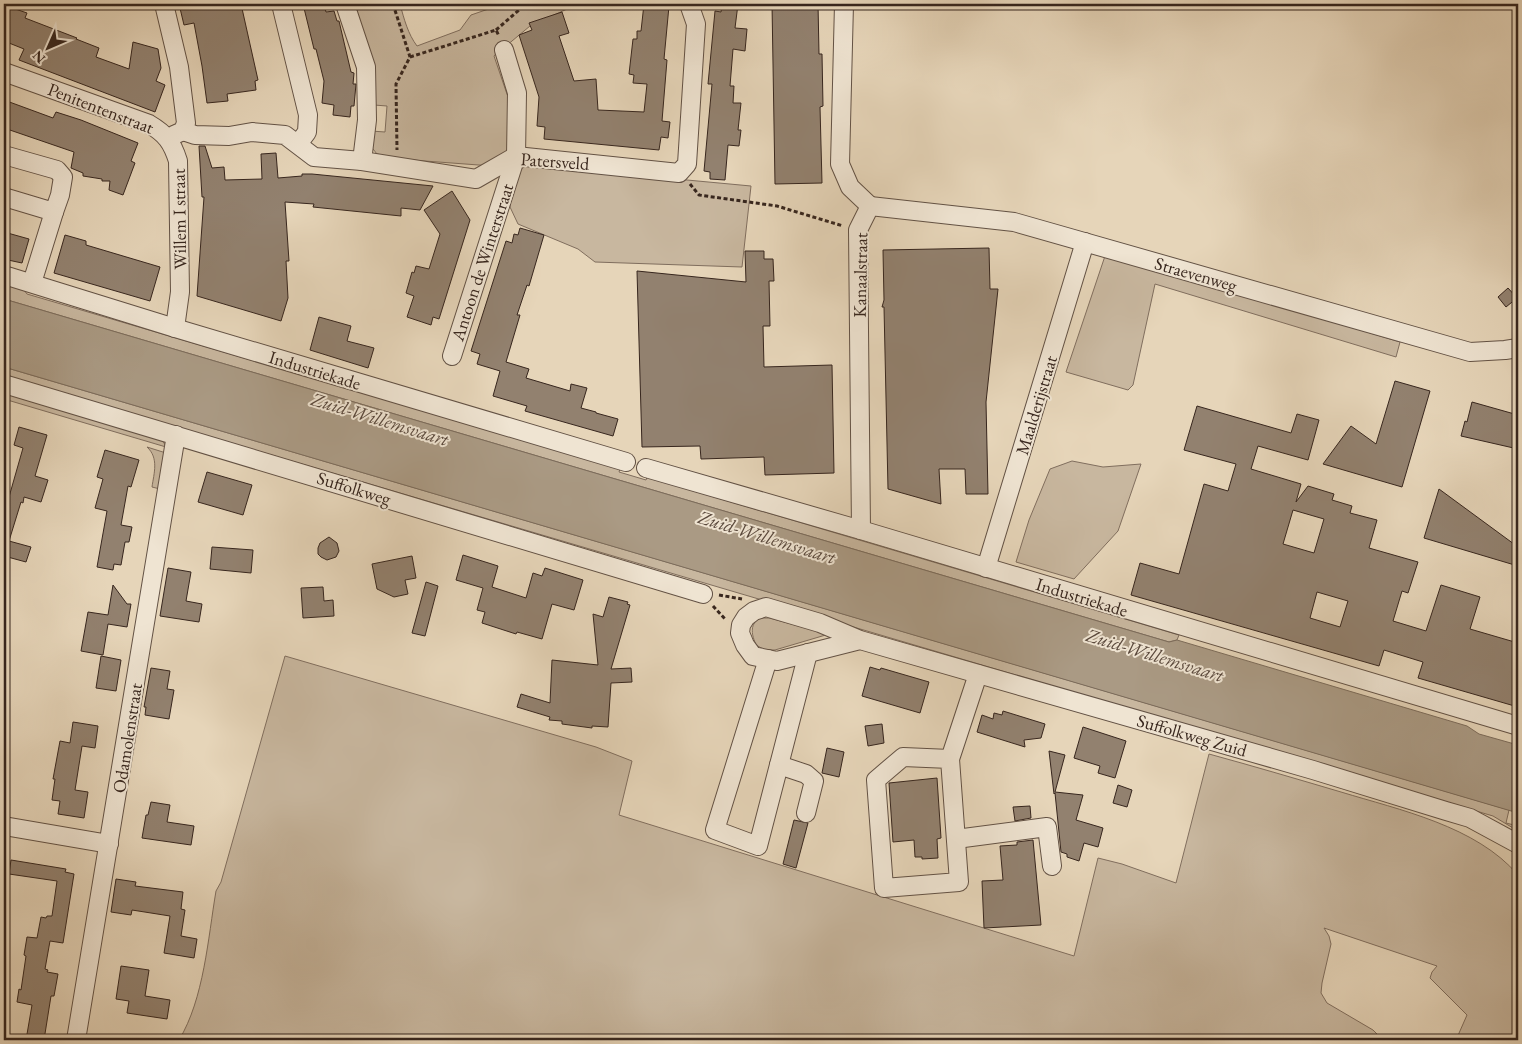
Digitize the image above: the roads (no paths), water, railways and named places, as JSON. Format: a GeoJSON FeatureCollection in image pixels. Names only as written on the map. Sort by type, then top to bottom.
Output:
{"type":"FeatureCollection","features":[{"type":"Feature","properties":{"kind":"street","name":"Willem I straat"},"geometry":{"type":"LineString","coordinates":[[164,4],[179,67],[186,124],[176,134],[174,149],[178,161],[180,292],[174,328]]}},
{"type":"Feature","properties":{"kind":"street"},"geometry":{"type":"LineString","coordinates":[[280,4],[308,115],[307,132],[298,144]]}},
{"type":"Feature","properties":{"kind":"street"},"geometry":{"type":"LineString","coordinates":[[345,4],[366,67],[367,120],[362,161]]}},
{"type":"Feature","properties":{"kind":"street","name":"Patersveld"},"geometry":{"type":"LineString","coordinates":[[176,134],[230,136],[252,132],[285,135],[314,157],[362,161],[476,179],[516,156],[680,173],[687,164],[696,34],[696,24],[689,4]]}},
{"type":"Feature","properties":{"kind":"street"},"geometry":{"type":"LineString","coordinates":[[844,4],[840,164],[850,187],[870,206]]}},
{"type":"Feature","properties":{"kind":"street","name":"Antoon de Winterstraat"},"geometry":{"type":"LineString","coordinates":[[452,356],[516,156],[517,93],[504,50]]}},
{"type":"Feature","properties":{"kind":"street","name":"Penitentenstraat"},"geometry":{"type":"LineString","coordinates":[[4,72],[149,124],[159,130],[176,134]]}},
{"type":"Feature","properties":{"kind":"street"},"geometry":{"type":"LineString","coordinates":[[4,155],[57,170],[63,177],[60,194],[32,283]]}},
{"type":"Feature","properties":{"kind":"street"},"geometry":{"type":"LineString","coordinates":[[4,197],[54,212]]}},
{"type":"Feature","properties":{"kind":"street","name":"Kanaalstraat"},"geometry":{"type":"LineString","coordinates":[[861,530],[858,230],[870,206]]}},
{"type":"Feature","properties":{"kind":"street","name":"Straevenweg"},"geometry":{"type":"LineString","coordinates":[[870,206],[1014,222],[1470,352],[1518,348]]}},
{"type":"Feature","properties":{"kind":"street","name":"Maalderijstraat"},"geometry":{"type":"LineString","coordinates":[[986,568],[1085,242]]}},
{"type":"Feature","properties":{"kind":"street","name":"Industriekade"},"geometry":{"type":"LineString","coordinates":[[4,275],[174,328],[626,462]]}},
{"type":"Feature","properties":{"kind":"street","name":"Suffolkweg"},"geometry":{"type":"LineString","coordinates":[[4,384],[703,594]]}},
{"type":"Feature","properties":{"kind":"street","name":"Odamolenstraat"},"geometry":{"type":"LineString","coordinates":[[76,1040],[176,435]]}},
{"type":"Feature","properties":{"kind":"street","name":"Industriekade"},"geometry":{"type":"LineString","coordinates":[[646,468],[861,530],[1518,726]]}},
{"type":"Feature","properties":{"kind":"street","name":"Suffolkweg Zuid"},"geometry":{"type":"LineString","coordinates":[[768,659],[753,656],[745,645],[740,633],[741,625],[746,617],[754,611],[766,607],[820,622],[860,640],[1446,810],[1470,818],[1518,844]]}},
{"type":"Feature","properties":{"kind":"street"},"geometry":{"type":"LineString","coordinates":[[808,653],[758,846],[716,830],[768,659],[777,661],[808,653],[860,640]]}},
{"type":"Feature","properties":{"kind":"street"},"geometry":{"type":"LineString","coordinates":[[950,759],[903,757],[876,780],[884,888],[959,882],[950,759],[978,674]]}},
{"type":"Feature","properties":{"kind":"street"},"geometry":{"type":"LineString","coordinates":[[779,765],[806,774],[814,781],[806,813]]}},
{"type":"Feature","properties":{"kind":"street"},"geometry":{"type":"LineString","coordinates":[[4,826],[109,844]]}},
{"type":"Feature","properties":{"kind":"street"},"geometry":{"type":"LineString","coordinates":[[956,839],[1047,827],[1052,866]]}},
{"type":"Feature","properties":{"kind":"water","name":"Zuid-Willemsvaart"},"geometry":{"type":"Polygon","coordinates":[[[4,299],[1169,642],[1177,640],[1467,726],[1479,734],[1518,745],[1518,813],[4,367],[4,299]]]}}]}
